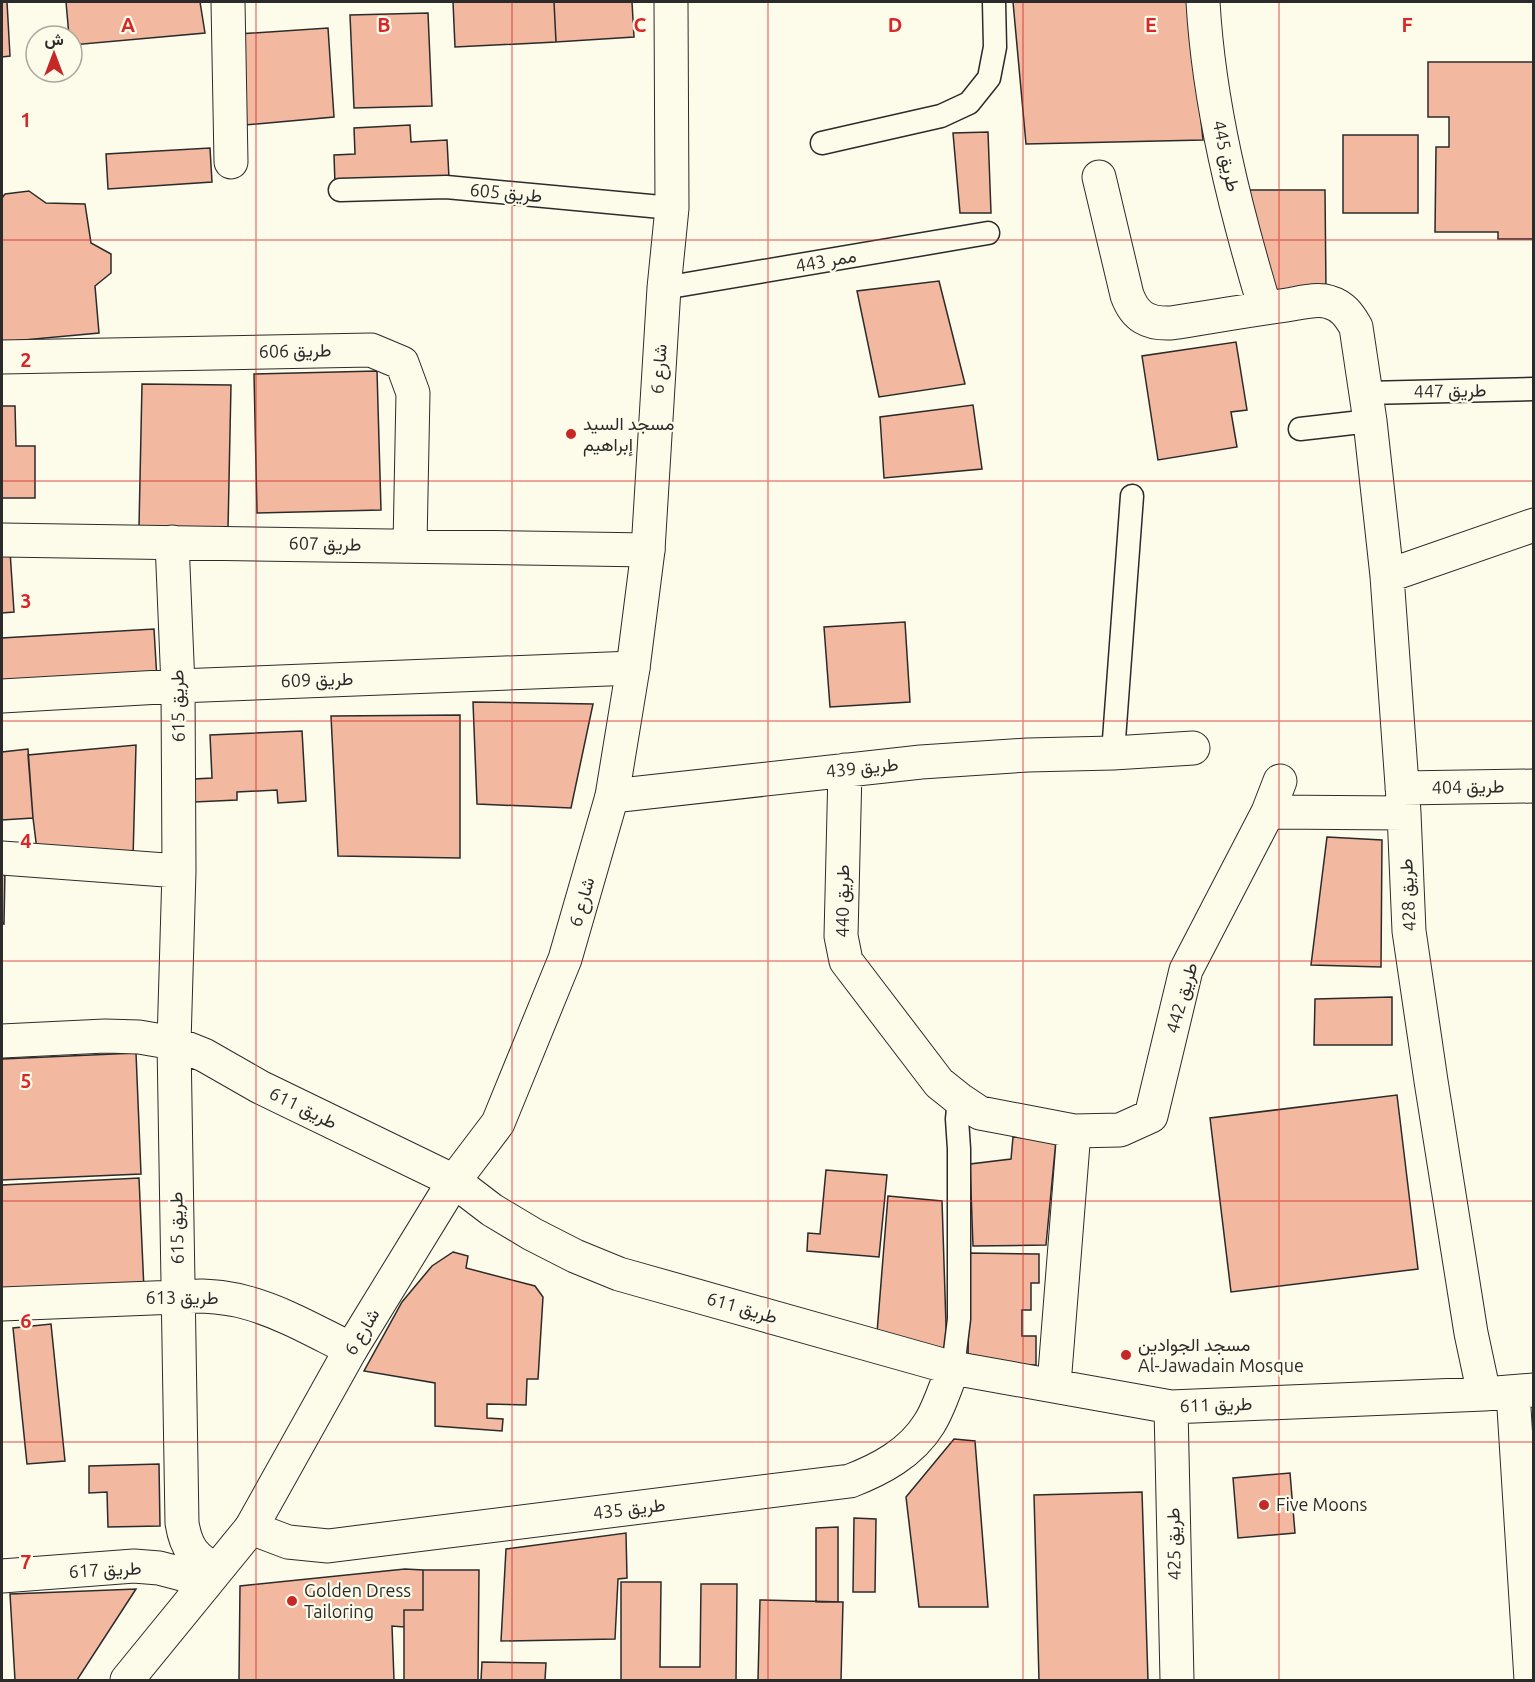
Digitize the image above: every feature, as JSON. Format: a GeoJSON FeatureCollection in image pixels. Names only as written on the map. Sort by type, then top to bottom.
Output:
{"type":"FeatureCollection","features":[{"type":"Feature","properties":{"kind":"street"},"geometry":{"type":"LineString","coordinates":[[228,2],[231,162]]}},
{"type":"Feature","properties":{"kind":"street","name":"شارع 6"},"geometry":{"type":"LineString","coordinates":[[127,1680],[251,1528],[351,1349],[454,1181],[498,1123],[565,959],[612,796],[633,668],[648,550],[664,288],[672,208],[671,2]]}},
{"type":"Feature","properties":{"kind":"street","name":"طريق 445"},"geometry":{"type":"LineString","coordinates":[[1203,2],[1213,91],[1226,164],[1243,236],[1265,308]]}},
{"type":"Feature","properties":{"kind":"street"},"geometry":{"type":"LineString","coordinates":[[1099,177],[1127,295],[1138,315],[1160,324],[1314,301],[1327,301],[1340,306],[1356,327],[1368,406]]}},
{"type":"Feature","properties":{"kind":"street","name":"طريق 606"},"geometry":{"type":"LineString","coordinates":[[2,357],[372,350],[402,363],[413,393],[410,545]]}},
{"type":"Feature","properties":{"kind":"street","name":"طريق 428"},"geometry":{"type":"LineString","coordinates":[[1368,406],[1387,576],[1403,801],[1409,931],[1471,1333],[1510,1392],[1531,1680]]}},
{"type":"Feature","properties":{"kind":"street"},"geometry":{"type":"LineString","coordinates":[[1387,576],[1533,525]]}},
{"type":"Feature","properties":{"kind":"street","name":"طريق 607"},"geometry":{"type":"LineString","coordinates":[[2,540],[648,550]]}},
{"type":"Feature","properties":{"kind":"street","name":"طريق 615"},"geometry":{"type":"LineString","coordinates":[[172,542],[178,686],[179,871],[174,1043],[182,1523],[191,1551],[202,1563],[210,1577]]}},
{"type":"Feature","properties":{"kind":"street","name":"طريق 609"},"geometry":{"type":"LineString","coordinates":[[2,696],[178,686],[633,668]]}},
{"type":"Feature","properties":{"kind":"street","name":"طريق 439"},"geometry":{"type":"LineString","coordinates":[[612,796],[845,770],[1016,756],[1193,748]]}},
{"type":"Feature","properties":{"kind":"street","name":"طريق 440"},"geometry":{"type":"LineString","coordinates":[[845,770],[841,936],[846,961],[939,1083],[959,1100]]}},
{"type":"Feature","properties":{"kind":"street","name":"طريق 442"},"geometry":{"type":"LineString","coordinates":[[959,1100],[980,1113],[1074,1131],[1120,1130],[1151,1116],[1186,970],[1268,812],[1280,781]]}},
{"type":"Feature","properties":{"kind":"street","name":"طريق 404"},"geometry":{"type":"LineString","coordinates":[[1268,812],[1403,801],[1533,786]]}},
{"type":"Feature","properties":{"kind":"street"},"geometry":{"type":"LineString","coordinates":[[2,858],[179,871]]}},
{"type":"Feature","properties":{"kind":"street","name":"طريق 611"},"geometry":{"type":"LineString","coordinates":[[2,1041],[105,1036],[140,1037],[174,1043],[204,1055],[260,1087],[454,1181],[492,1210],[575,1256],[619,1274],[953,1368],[1171,1407],[1510,1392]]}},
{"type":"Feature","properties":{"kind":"street"},"geometry":{"type":"LineString","coordinates":[[1054,1385],[1074,1131]]}},
{"type":"Feature","properties":{"kind":"street","name":"طريق 613"},"geometry":{"type":"LineString","coordinates":[[2,1304],[202,1296],[225,1298],[248,1302],[269,1310],[351,1349]]}},
{"type":"Feature","properties":{"kind":"street","name":"طريق 435"},"geometry":{"type":"LineString","coordinates":[[251,1528],[288,1542],[328,1546],[850,1481],[896,1460],[914,1443],[930,1424],[953,1368]]}},
{"type":"Feature","properties":{"kind":"street","name":"طريق 425"},"geometry":{"type":"LineString","coordinates":[[1171,1407],[1177,1680]]}},
{"type":"Feature","properties":{"kind":"street","name":"طريق 617"},"geometry":{"type":"LineString","coordinates":[[2,1576],[134,1566],[210,1577]]}},
{"type":"Feature","properties":{"kind":"lane"},"geometry":{"type":"LineString","coordinates":[[822,143],[941,116],[969,103],[989,78],[995,46],[994,2]]}},
{"type":"Feature","properties":{"kind":"lane","name":"طريق 605"},"geometry":{"type":"LineString","coordinates":[[340,190],[446,187],[672,208]]}},
{"type":"Feature","properties":{"kind":"lane","name":"ممر 443"},"geometry":{"type":"LineString","coordinates":[[664,288],[988,233]]}},
{"type":"Feature","properties":{"kind":"lane","name":"طريق 447"},"geometry":{"type":"LineString","coordinates":[[1368,406],[1533,389]]}},
{"type":"Feature","properties":{"kind":"lane"},"geometry":{"type":"LineString","coordinates":[[1300,429],[1368,406]]}},
{"type":"Feature","properties":{"kind":"lane"},"geometry":{"type":"LineString","coordinates":[[1113,753],[1132,496]]}},
{"type":"Feature","properties":{"kind":"lane"},"geometry":{"type":"LineString","coordinates":[[953,1368],[959,1319],[957,1119],[959,1100]]}},
{"type":"Feature","properties":{"kind":"building"},"geometry":{"type":"Polygon","coordinates":[[[2,2],[7,2],[10,56],[2,57],[2,2]]]}},
{"type":"Feature","properties":{"kind":"building"},"geometry":{"type":"Polygon","coordinates":[[[66,2],[200,2],[205,33],[84,44],[84,24],[68,24],[66,2]]]}},
{"type":"Feature","properties":{"kind":"building"},"geometry":{"type":"Polygon","coordinates":[[[453,2],[554,2],[556,42],[455,47],[453,2]]]}},
{"type":"Feature","properties":{"kind":"building"},"geometry":{"type":"Polygon","coordinates":[[[554,2],[632,2],[634,37],[556,42],[554,2]]]}},
{"type":"Feature","properties":{"kind":"building"},"geometry":{"type":"Polygon","coordinates":[[[1013,2],[1189,2],[1203,140],[1026,144],[1013,2]]]}},
{"type":"Feature","properties":{"kind":"building"},"geometry":{"type":"Polygon","coordinates":[[[428,13],[432,106],[354,108],[350,15],[428,13]]]}},
{"type":"Feature","properties":{"kind":"building"},"geometry":{"type":"Polygon","coordinates":[[[328,28],[334,117],[245,125],[238,34],[328,28]]]}},
{"type":"Feature","properties":{"kind":"building"},"geometry":{"type":"Polygon","coordinates":[[[1428,62],[1534,62],[1534,239],[1498,239],[1498,232],[1435,232],[1436,147],[1449,147],[1449,117],[1428,117],[1428,62]]]}},
{"type":"Feature","properties":{"kind":"building"},"geometry":{"type":"Polygon","coordinates":[[[410,125],[411,142],[447,140],[449,178],[335,184],[334,155],[355,154],[354,128],[410,125]]]}},
{"type":"Feature","properties":{"kind":"building"},"geometry":{"type":"Polygon","coordinates":[[[988,132],[991,213],[960,213],[953,133],[988,132]]]}},
{"type":"Feature","properties":{"kind":"building"},"geometry":{"type":"Polygon","coordinates":[[[1343,135],[1418,135],[1418,213],[1343,213],[1343,135]]]}},
{"type":"Feature","properties":{"kind":"building"},"geometry":{"type":"Polygon","coordinates":[[[210,148],[212,182],[108,189],[106,154],[210,148]]]}},
{"type":"Feature","properties":{"kind":"building"},"geometry":{"type":"Polygon","coordinates":[[[1235,190],[1325,190],[1326,290],[1266,290],[1235,190]]]}},
{"type":"Feature","properties":{"kind":"building"},"geometry":{"type":"Polygon","coordinates":[[[29,191],[46,203],[85,204],[91,243],[111,254],[111,273],[95,286],[99,333],[2,342],[2,198],[5,194],[29,191]]]}},
{"type":"Feature","properties":{"kind":"building"},"geometry":{"type":"Polygon","coordinates":[[[939,281],[965,384],[879,397],[857,291],[939,281]]]}},
{"type":"Feature","properties":{"kind":"building"},"geometry":{"type":"Polygon","coordinates":[[[1236,342],[1247,410],[1231,412],[1237,447],[1158,460],[1142,356],[1236,342]]]}},
{"type":"Feature","properties":{"kind":"building"},"geometry":{"type":"Polygon","coordinates":[[[377,371],[381,510],[257,513],[254,374],[377,371]]]}},
{"type":"Feature","properties":{"kind":"building"},"geometry":{"type":"Polygon","coordinates":[[[142,384],[231,385],[228,529],[139,527],[142,384]]]}},
{"type":"Feature","properties":{"kind":"building"},"geometry":{"type":"Polygon","coordinates":[[[973,405],[982,469],[884,478],[880,417],[973,405]]]}},
{"type":"Feature","properties":{"kind":"building"},"geometry":{"type":"Polygon","coordinates":[[[2,406],[15,406],[16,446],[35,446],[35,498],[2,498],[2,406]]]}},
{"type":"Feature","properties":{"kind":"building"},"geometry":{"type":"Polygon","coordinates":[[[10,551],[14,612],[2,613],[2,552],[10,551]]]}},
{"type":"Feature","properties":{"kind":"building"},"geometry":{"type":"Polygon","coordinates":[[[905,622],[910,702],[830,707],[824,627],[905,622]]]}},
{"type":"Feature","properties":{"kind":"building"},"geometry":{"type":"Polygon","coordinates":[[[154,629],[157,680],[2,689],[2,638],[154,629]]]}},
{"type":"Feature","properties":{"kind":"building"},"geometry":{"type":"Polygon","coordinates":[[[473,702],[593,704],[571,808],[477,804],[473,702]]]}},
{"type":"Feature","properties":{"kind":"building"},"geometry":{"type":"Polygon","coordinates":[[[460,715],[460,858],[338,856],[331,716],[460,715]]]}},
{"type":"Feature","properties":{"kind":"building"},"geometry":{"type":"Polygon","coordinates":[[[302,731],[306,801],[278,803],[277,790],[237,792],[237,800],[194,802],[194,779],[212,778],[210,735],[302,731]]]}},
{"type":"Feature","properties":{"kind":"building"},"geometry":{"type":"Polygon","coordinates":[[[136,745],[133,859],[38,858],[28,755],[136,745]]]}},
{"type":"Feature","properties":{"kind":"building"},"geometry":{"type":"Polygon","coordinates":[[[28,749],[33,818],[2,820],[2,752],[28,749]]]}},
{"type":"Feature","properties":{"kind":"building"},"geometry":{"type":"Polygon","coordinates":[[[1327,837],[1382,840],[1381,967],[1311,965],[1327,837]]]}},
{"type":"Feature","properties":{"kind":"building"},"geometry":{"type":"Polygon","coordinates":[[[2,869],[5,869],[4,924],[2,923],[2,869]]]}},
{"type":"Feature","properties":{"kind":"building"},"geometry":{"type":"Polygon","coordinates":[[[1392,997],[1392,1045],[1314,1045],[1315,999],[1392,997]]]}},
{"type":"Feature","properties":{"kind":"building"},"geometry":{"type":"Polygon","coordinates":[[[136,1053],[141,1174],[2,1180],[2,1059],[136,1053]]]}},
{"type":"Feature","properties":{"kind":"building"},"geometry":{"type":"Polygon","coordinates":[[[1397,1095],[1418,1269],[1231,1292],[1210,1118],[1397,1095]]]}},
{"type":"Feature","properties":{"kind":"building"},"geometry":{"type":"Polygon","coordinates":[[[1013,1137],[1056,1140],[1046,1245],[973,1246],[970,1164],[1011,1159],[1013,1137]]]}},
{"type":"Feature","properties":{"kind":"building"},"geometry":{"type":"Polygon","coordinates":[[[826,1170],[887,1175],[879,1257],[807,1251],[808,1233],[820,1234],[826,1170]]]}},
{"type":"Feature","properties":{"kind":"building"},"geometry":{"type":"Polygon","coordinates":[[[139,1178],[144,1290],[2,1297],[2,1185],[139,1178]]]}},
{"type":"Feature","properties":{"kind":"building"},"geometry":{"type":"Polygon","coordinates":[[[888,1196],[942,1201],[947,1356],[876,1345],[888,1196]]]}},
{"type":"Feature","properties":{"kind":"building"},"geometry":{"type":"Polygon","coordinates":[[[453,1252],[468,1256],[466,1268],[535,1286],[543,1297],[538,1379],[527,1379],[526,1405],[487,1404],[487,1418],[503,1419],[502,1431],[435,1426],[435,1383],[364,1371],[402,1302],[432,1266],[453,1252]]]}},
{"type":"Feature","properties":{"kind":"building"},"geometry":{"type":"Polygon","coordinates":[[[969,1253],[1039,1254],[1039,1283],[1031,1283],[1031,1310],[1022,1310],[1022,1336],[1036,1336],[1036,1365],[968,1364],[969,1253]]]}},
{"type":"Feature","properties":{"kind":"building"},"geometry":{"type":"Polygon","coordinates":[[[51,1324],[65,1461],[27,1464],[13,1328],[51,1324]]]}},
{"type":"Feature","properties":{"kind":"building"},"geometry":{"type":"Polygon","coordinates":[[[954,1439],[975,1441],[988,1607],[919,1607],[906,1497],[954,1439]]]}},
{"type":"Feature","properties":{"kind":"building"},"geometry":{"type":"Polygon","coordinates":[[[159,1464],[160,1526],[108,1527],[107,1492],[89,1493],[89,1466],[159,1464]]]}},
{"type":"Feature","properties":{"kind":"building","name":"Five Moons"},"geometry":{"type":"Polygon","coordinates":[[[1290,1473],[1295,1533],[1238,1538],[1233,1478],[1290,1473]]]}},
{"type":"Feature","properties":{"kind":"building"},"geometry":{"type":"Polygon","coordinates":[[[1142,1492],[1148,1680],[1039,1680],[1034,1495],[1142,1492]]]}},
{"type":"Feature","properties":{"kind":"building"},"geometry":{"type":"Polygon","coordinates":[[[854,1518],[876,1519],[875,1592],[853,1592],[854,1518]]]}},
{"type":"Feature","properties":{"kind":"building"},"geometry":{"type":"Polygon","coordinates":[[[838,1527],[838,1602],[816,1602],[816,1528],[838,1527]]]}},
{"type":"Feature","properties":{"kind":"building"},"geometry":{"type":"Polygon","coordinates":[[[626,1533],[627,1578],[618,1579],[615,1639],[501,1641],[506,1549],[626,1533]]]}},
{"type":"Feature","properties":{"kind":"building"},"geometry":{"type":"Polygon","coordinates":[[[405,1569],[423,1570],[423,1610],[404,1610],[404,1627],[392,1626],[394,1680],[239,1680],[240,1586],[405,1569]]]}},
{"type":"Feature","properties":{"kind":"building"},"geometry":{"type":"Polygon","coordinates":[[[423,1570],[479,1570],[478,1680],[404,1680],[404,1610],[423,1610],[423,1570]]]}},
{"type":"Feature","properties":{"kind":"building"},"geometry":{"type":"Polygon","coordinates":[[[621,1582],[661,1582],[660,1667],[700,1667],[701,1584],[737,1584],[736,1680],[621,1680],[621,1582]]]}},
{"type":"Feature","properties":{"kind":"building"},"geometry":{"type":"Polygon","coordinates":[[[136,1589],[77,1680],[15,1680],[10,1594],[136,1589]]]}},
{"type":"Feature","properties":{"kind":"building"},"geometry":{"type":"Polygon","coordinates":[[[760,1600],[843,1602],[841,1680],[758,1680],[760,1600]]]}},
{"type":"Feature","properties":{"kind":"building"},"geometry":{"type":"Polygon","coordinates":[[[482,1662],[546,1663],[545,1680],[481,1680],[482,1662]]]}},
{"type":"Feature","properties":{"kind":"place","name":"مسجد السيد إبراهيم"},"geometry":{"type":"Point","coordinates":[571,434]}},
{"type":"Feature","properties":{"kind":"place","name":"مسجد الجوادين Al-Jawadain Mosque"},"geometry":{"type":"Point","coordinates":[1126,1355]}},
{"type":"Feature","properties":{"kind":"place","name":"Five Moons"},"geometry":{"type":"Point","coordinates":[1264,1505]}},
{"type":"Feature","properties":{"kind":"place","name":"Golden Dress Tailoring"},"geometry":{"type":"Point","coordinates":[292,1601]}}]}
